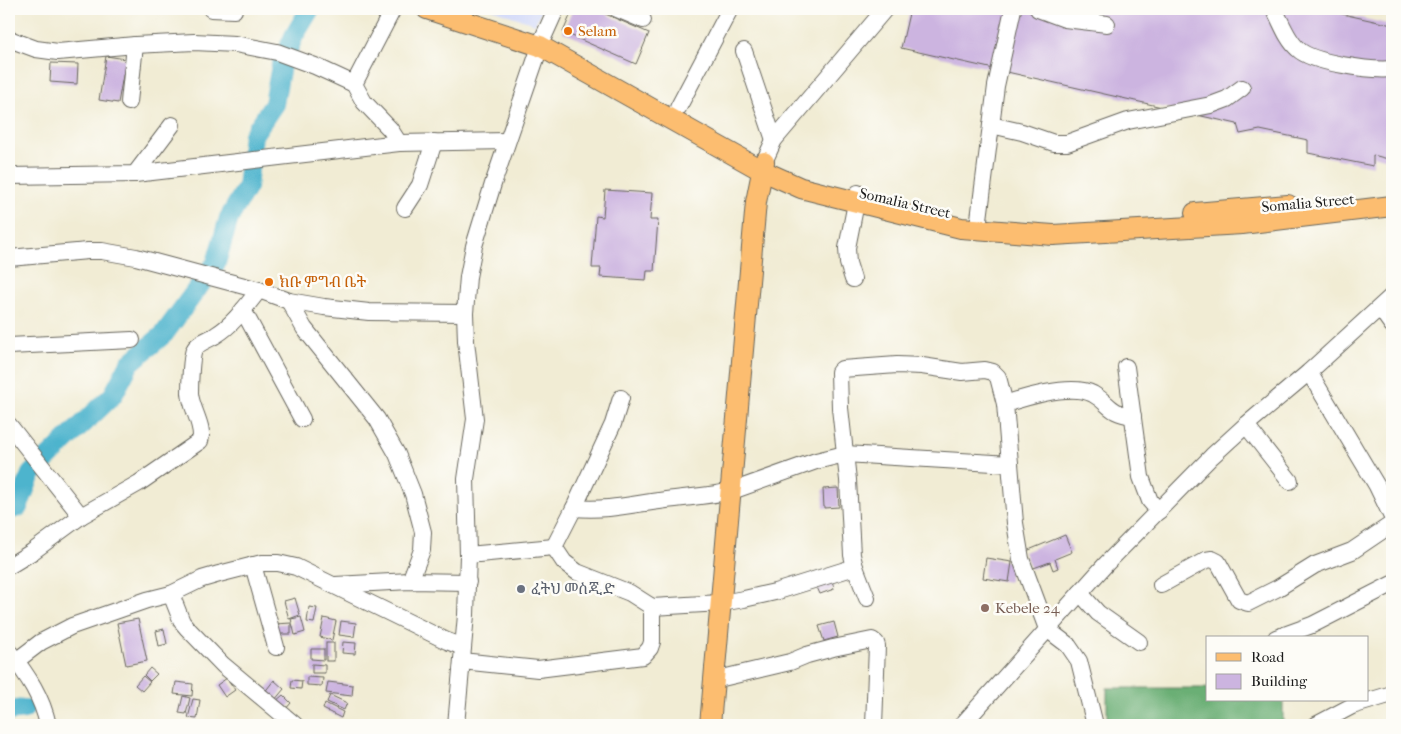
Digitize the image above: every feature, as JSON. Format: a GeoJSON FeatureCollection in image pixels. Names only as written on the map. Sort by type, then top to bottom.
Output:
{"type":"FeatureCollection","features":[{"type":"Feature","properties":{"kind":"main road"},"geometry":{"type":"LineString","coordinates":[[427,9],[542,42],[762,166],[756,202],[710,725]]}},
{"type":"Feature","properties":{"kind":"main road","name":"Somalia Street"},"geometry":{"type":"LineString","coordinates":[[459,9],[604,68],[743,146],[762,166],[818,181],[857,198],[979,219],[1040,224],[1091,223],[1392,195]]}},
{"type":"Feature","properties":{"kind":"main road"},"geometry":{"type":"LineString","coordinates":[[857,198],[962,228],[1053,235],[1242,224],[1392,206]]}},
{"type":"Feature","properties":{"kind":"street"},"geometry":{"type":"LineString","coordinates":[[211,9],[234,10]]}},
{"type":"Feature","properties":{"kind":"street"},"geometry":{"type":"LineString","coordinates":[[354,84],[393,9]]}},
{"type":"Feature","properties":{"kind":"street"},"geometry":{"type":"LineString","coordinates":[[456,725],[468,582],[466,480],[475,414],[466,341],[465,313],[468,277],[474,246],[507,141],[542,42],[556,9]]}},
{"type":"Feature","properties":{"kind":"street"},"geometry":{"type":"LineString","coordinates":[[617,9],[643,20]]}},
{"type":"Feature","properties":{"kind":"street"},"geometry":{"type":"LineString","coordinates":[[678,108],[730,9]]}},
{"type":"Feature","properties":{"kind":"street"},"geometry":{"type":"LineString","coordinates":[[762,166],[774,140],[885,9]]}},
{"type":"Feature","properties":{"kind":"street"},"geometry":{"type":"LineString","coordinates":[[979,219],[996,86],[1012,9]]}},
{"type":"Feature","properties":{"kind":"street"},"geometry":{"type":"LineString","coordinates":[[1038,9],[1065,19],[1106,24]]}},
{"type":"Feature","properties":{"kind":"street"},"geometry":{"type":"LineString","coordinates":[[1274,9],[1293,44],[1304,54],[1314,58],[1369,69],[1392,69]]}},
{"type":"Feature","properties":{"kind":"street"},"geometry":{"type":"LineString","coordinates":[[9,39],[36,49],[58,52],[135,45],[213,42],[282,53],[354,84],[364,102],[390,128],[398,143]]}},
{"type":"Feature","properties":{"kind":"street"},"geometry":{"type":"LineString","coordinates":[[128,102],[135,45]]}},
{"type":"Feature","properties":{"kind":"street"},"geometry":{"type":"LineString","coordinates":[[744,51],[774,140]]}},
{"type":"Feature","properties":{"kind":"street"},"geometry":{"type":"LineString","coordinates":[[991,125],[1022,132],[1054,143],[1067,143],[1128,121],[1220,102],[1242,88]]}},
{"type":"Feature","properties":{"kind":"street"},"geometry":{"type":"LineString","coordinates":[[135,174],[172,125]]}},
{"type":"Feature","properties":{"kind":"street"},"geometry":{"type":"LineString","coordinates":[[9,176],[135,174],[398,143],[507,141]]}},
{"type":"Feature","properties":{"kind":"street"},"geometry":{"type":"LineString","coordinates":[[405,208],[420,185],[434,142]]}},
{"type":"Feature","properties":{"kind":"street"},"geometry":{"type":"LineString","coordinates":[[853,279],[847,254],[857,198]]}},
{"type":"Feature","properties":{"kind":"street"},"geometry":{"type":"LineString","coordinates":[[9,258],[102,251],[136,257],[259,290],[289,300],[369,312],[465,313]]}},
{"type":"Feature","properties":{"kind":"street"},"geometry":{"type":"LineString","coordinates":[[9,566],[32,552],[81,516],[139,484],[200,442],[201,430],[190,392],[193,353],[198,344],[218,334],[243,310],[259,290]]}},
{"type":"Feature","properties":{"kind":"street"},"geometry":{"type":"LineString","coordinates":[[962,725],[1047,629],[1212,456],[1309,372],[1392,296]]}},
{"type":"Feature","properties":{"kind":"street"},"geometry":{"type":"LineString","coordinates":[[289,300],[304,328],[388,436],[413,494],[422,532],[422,550],[410,581]]}},
{"type":"Feature","properties":{"kind":"street"},"geometry":{"type":"LineString","coordinates":[[1380,308],[1392,325]]}},
{"type":"Feature","properties":{"kind":"street"},"geometry":{"type":"LineString","coordinates":[[243,310],[302,420]]}},
{"type":"Feature","properties":{"kind":"street"},"geometry":{"type":"LineString","coordinates":[[9,346],[132,340]]}},
{"type":"Feature","properties":{"kind":"street"},"geometry":{"type":"LineString","coordinates":[[867,598],[855,566],[851,536],[838,374],[841,370],[868,366],[897,365],[922,366],[962,372],[989,371],[998,377],[1005,404],[1015,523],[1021,559],[1047,629],[1068,645],[1079,661],[1095,725]]}},
{"type":"Feature","properties":{"kind":"street"},"geometry":{"type":"LineString","coordinates":[[1126,367],[1144,487],[1150,501],[1159,511]]}},
{"type":"Feature","properties":{"kind":"street"},"geometry":{"type":"LineString","coordinates":[[1309,372],[1377,486],[1392,517]]}},
{"type":"Feature","properties":{"kind":"street"},"geometry":{"type":"LineString","coordinates":[[1005,404],[1044,392],[1086,392],[1093,394],[1119,414],[1133,416]]}},
{"type":"Feature","properties":{"kind":"street"},"geometry":{"type":"LineString","coordinates":[[554,547],[613,424],[621,398]]}},
{"type":"Feature","properties":{"kind":"street"},"geometry":{"type":"LineString","coordinates":[[9,425],[81,516]]}},
{"type":"Feature","properties":{"kind":"street"},"geometry":{"type":"LineString","coordinates":[[1246,425],[1290,482]]}},
{"type":"Feature","properties":{"kind":"street"},"geometry":{"type":"LineString","coordinates":[[574,508],[611,509],[732,491],[816,461],[844,454],[1010,464]]}},
{"type":"Feature","properties":{"kind":"street"},"geometry":{"type":"LineString","coordinates":[[1161,585],[1206,560],[1212,559],[1218,562],[1240,600],[1248,603],[1278,588],[1315,565],[1352,551],[1392,524]]}},
{"type":"Feature","properties":{"kind":"street"},"geometry":{"type":"LineString","coordinates":[[468,555],[554,547]]}},
{"type":"Feature","properties":{"kind":"street"},"geometry":{"type":"LineString","coordinates":[[554,547],[564,562],[577,572],[630,593],[652,607],[721,603],[775,592],[855,566]]}},
{"type":"Feature","properties":{"kind":"street"},"geometry":{"type":"LineString","coordinates":[[45,713],[31,681],[11,655],[72,626],[147,600],[171,594],[202,580],[253,564],[269,562],[285,564],[335,585],[447,641],[463,654],[538,669],[643,656],[650,648],[652,642],[652,607]]}},
{"type":"Feature","properties":{"kind":"street"},"geometry":{"type":"LineString","coordinates":[[253,564],[276,647]]}},
{"type":"Feature","properties":{"kind":"street"},"geometry":{"type":"LineString","coordinates":[[335,585],[410,581],[468,582]]}},
{"type":"Feature","properties":{"kind":"street"},"geometry":{"type":"LineString","coordinates":[[1281,636],[1321,621],[1392,584]]}},
{"type":"Feature","properties":{"kind":"street"},"geometry":{"type":"LineString","coordinates":[[171,594],[182,622],[223,665],[295,725]]}},
{"type":"Feature","properties":{"kind":"street"},"geometry":{"type":"LineString","coordinates":[[1080,594],[1098,613],[1139,642]]}},
{"type":"Feature","properties":{"kind":"street"},"geometry":{"type":"LineString","coordinates":[[714,680],[790,662],[833,648],[872,640],[878,646],[874,725]]}},
{"type":"Feature","properties":{"kind":"street"},"geometry":{"type":"LineString","coordinates":[[1368,701],[1392,694]]}},
{"type":"Feature","properties":{"kind":"street"},"geometry":{"type":"LineString","coordinates":[[1316,725],[1352,706],[1365,702]]}},
{"type":"Feature","properties":{"kind":"shaded area"},"geometry":{"type":"Polygon","coordinates":[[[491,9],[542,9],[535,24],[491,9]]]}},
{"type":"Feature","properties":{"kind":"green space"},"geometry":{"type":"Polygon","coordinates":[[[1107,688],[1206,688],[1206,702],[1283,702],[1283,725],[1107,725],[1107,688]]]}},
{"type":"Feature","properties":{"kind":"building"},"geometry":{"type":"Polygon","coordinates":[[[573,9],[594,9],[649,33],[636,64],[563,32],[573,9]]]}},
{"type":"Feature","properties":{"kind":"building"},"geometry":{"type":"Polygon","coordinates":[[[910,9],[1320,9],[1392,25],[1392,160],[1373,155],[1373,166],[1308,153],[1308,140],[1260,130],[1240,134],[1237,124],[901,48],[910,9]]]}},
{"type":"Feature","properties":{"kind":"building"},"geometry":{"type":"Polygon","coordinates":[[[106,56],[126,59],[118,103],[99,100],[106,56]]]}},
{"type":"Feature","properties":{"kind":"building"},"geometry":{"type":"Polygon","coordinates":[[[51,63],[78,64],[77,84],[50,82],[51,63]]]}},
{"type":"Feature","properties":{"kind":"building"},"geometry":{"type":"Polygon","coordinates":[[[605,190],[652,193],[650,220],[658,220],[654,271],[647,271],[646,280],[600,277],[601,268],[592,268],[596,216],[603,217],[605,190]]]}},
{"type":"Feature","properties":{"kind":"building"},"geometry":{"type":"Polygon","coordinates":[[[838,488],[839,507],[824,508],[823,489],[838,488]]]}},
{"type":"Feature","properties":{"kind":"building"},"geometry":{"type":"Polygon","coordinates":[[[1065,535],[1072,552],[1055,559],[1058,568],[1053,570],[1050,562],[1031,569],[1024,552],[1065,535]]]}},
{"type":"Feature","properties":{"kind":"building"},"geometry":{"type":"Polygon","coordinates":[[[986,558],[1012,562],[1009,582],[983,578],[986,558]]]}},
{"type":"Feature","properties":{"kind":"building"},"geometry":{"type":"Polygon","coordinates":[[[832,580],[834,589],[820,594],[816,585],[832,580]]]}},
{"type":"Feature","properties":{"kind":"building"},"geometry":{"type":"Polygon","coordinates":[[[295,598],[300,615],[289,619],[284,601],[295,598]]]}},
{"type":"Feature","properties":{"kind":"building"},"geometry":{"type":"Polygon","coordinates":[[[309,607],[317,608],[314,623],[307,622],[309,607]]]}},
{"type":"Feature","properties":{"kind":"building"},"geometry":{"type":"Polygon","coordinates":[[[301,617],[305,632],[295,635],[291,619],[301,617]]]}},
{"type":"Feature","properties":{"kind":"building"},"geometry":{"type":"Polygon","coordinates":[[[324,618],[336,621],[332,640],[320,637],[324,618]]]}},
{"type":"Feature","properties":{"kind":"building"},"geometry":{"type":"Polygon","coordinates":[[[138,619],[147,661],[126,665],[117,623],[138,619]]]}},
{"type":"Feature","properties":{"kind":"building"},"geometry":{"type":"Polygon","coordinates":[[[341,621],[356,623],[354,637],[339,635],[341,621]]]}},
{"type":"Feature","properties":{"kind":"building"},"geometry":{"type":"Polygon","coordinates":[[[834,622],[838,637],[824,641],[819,626],[834,622]]]}},
{"type":"Feature","properties":{"kind":"building"},"geometry":{"type":"Polygon","coordinates":[[[291,623],[291,634],[275,634],[275,624],[291,623]]]}},
{"type":"Feature","properties":{"kind":"building"},"geometry":{"type":"Polygon","coordinates":[[[164,629],[167,644],[159,646],[156,631],[164,629]]]}},
{"type":"Feature","properties":{"kind":"building"},"geometry":{"type":"Polygon","coordinates":[[[343,642],[356,643],[355,654],[342,653],[343,642]]]}},
{"type":"Feature","properties":{"kind":"building"},"geometry":{"type":"Polygon","coordinates":[[[326,643],[334,643],[334,661],[326,661],[326,643]]]}},
{"type":"Feature","properties":{"kind":"building"},"geometry":{"type":"Polygon","coordinates":[[[311,649],[324,649],[324,660],[311,659],[311,649]]]}},
{"type":"Feature","properties":{"kind":"building"},"geometry":{"type":"Polygon","coordinates":[[[312,664],[325,665],[325,673],[312,673],[312,664]]]}},
{"type":"Feature","properties":{"kind":"building"},"geometry":{"type":"Polygon","coordinates":[[[150,668],[157,674],[150,681],[144,675],[150,668]]]}},
{"type":"Feature","properties":{"kind":"building"},"geometry":{"type":"Polygon","coordinates":[[[143,676],[150,682],[142,691],[135,685],[143,676]]]}},
{"type":"Feature","properties":{"kind":"building"},"geometry":{"type":"Polygon","coordinates":[[[307,677],[323,678],[322,686],[307,685],[307,677]]]}},
{"type":"Feature","properties":{"kind":"building"},"geometry":{"type":"Polygon","coordinates":[[[227,678],[235,690],[225,697],[217,685],[227,678]]]}},
{"type":"Feature","properties":{"kind":"building"},"geometry":{"type":"Polygon","coordinates":[[[274,680],[284,689],[274,701],[264,693],[274,680]]]}},
{"type":"Feature","properties":{"kind":"building"},"geometry":{"type":"Polygon","coordinates":[[[292,680],[302,681],[301,689],[291,688],[292,680]]]}},
{"type":"Feature","properties":{"kind":"building"},"geometry":{"type":"Polygon","coordinates":[[[176,682],[193,684],[192,696],[174,694],[176,682]]]}},
{"type":"Feature","properties":{"kind":"building"},"geometry":{"type":"Polygon","coordinates":[[[328,682],[353,685],[352,696],[326,693],[328,682]]]}},
{"type":"Feature","properties":{"kind":"building"},"geometry":{"type":"Polygon","coordinates":[[[283,695],[291,703],[284,711],[275,702],[283,695]]]}},
{"type":"Feature","properties":{"kind":"building"},"geometry":{"type":"Polygon","coordinates":[[[330,695],[347,703],[344,710],[327,702],[330,695]]]}},
{"type":"Feature","properties":{"kind":"building"},"geometry":{"type":"Polygon","coordinates":[[[183,696],[190,698],[186,714],[179,713],[183,696]]]}},
{"type":"Feature","properties":{"kind":"building"},"geometry":{"type":"Polygon","coordinates":[[[193,699],[200,700],[197,719],[188,718],[193,699]]]}},
{"type":"Feature","properties":{"kind":"building"},"geometry":{"type":"Polygon","coordinates":[[[325,703],[343,712],[341,718],[323,709],[325,703]]]}},
{"type":"Feature","properties":{"kind":"waterway"},"geometry":{"type":"LineString","coordinates":[[9,510],[18,507],[31,474],[113,395],[130,363],[164,334],[216,263],[229,218],[247,187],[253,135],[274,104],[281,65],[294,36],[310,9]]}},
{"type":"Feature","properties":{"kind":"waterway"},"geometry":{"type":"LineString","coordinates":[[9,711],[24,709]]}},
{"type":"Feature","properties":{"kind":"place","name":"Selam"},"geometry":{"type":"Point","coordinates":[568,31]}},
{"type":"Feature","properties":{"kind":"place","name":"ክቡ ምግብ ቤት"},"geometry":{"type":"Point","coordinates":[269,282]}},
{"type":"Feature","properties":{"kind":"place","name":"ፈትህ መስጂድ"},"geometry":{"type":"Point","coordinates":[521,589]}},
{"type":"Feature","properties":{"kind":"place","name":"Kebele 24"},"geometry":{"type":"Point","coordinates":[985,608]}}]}
